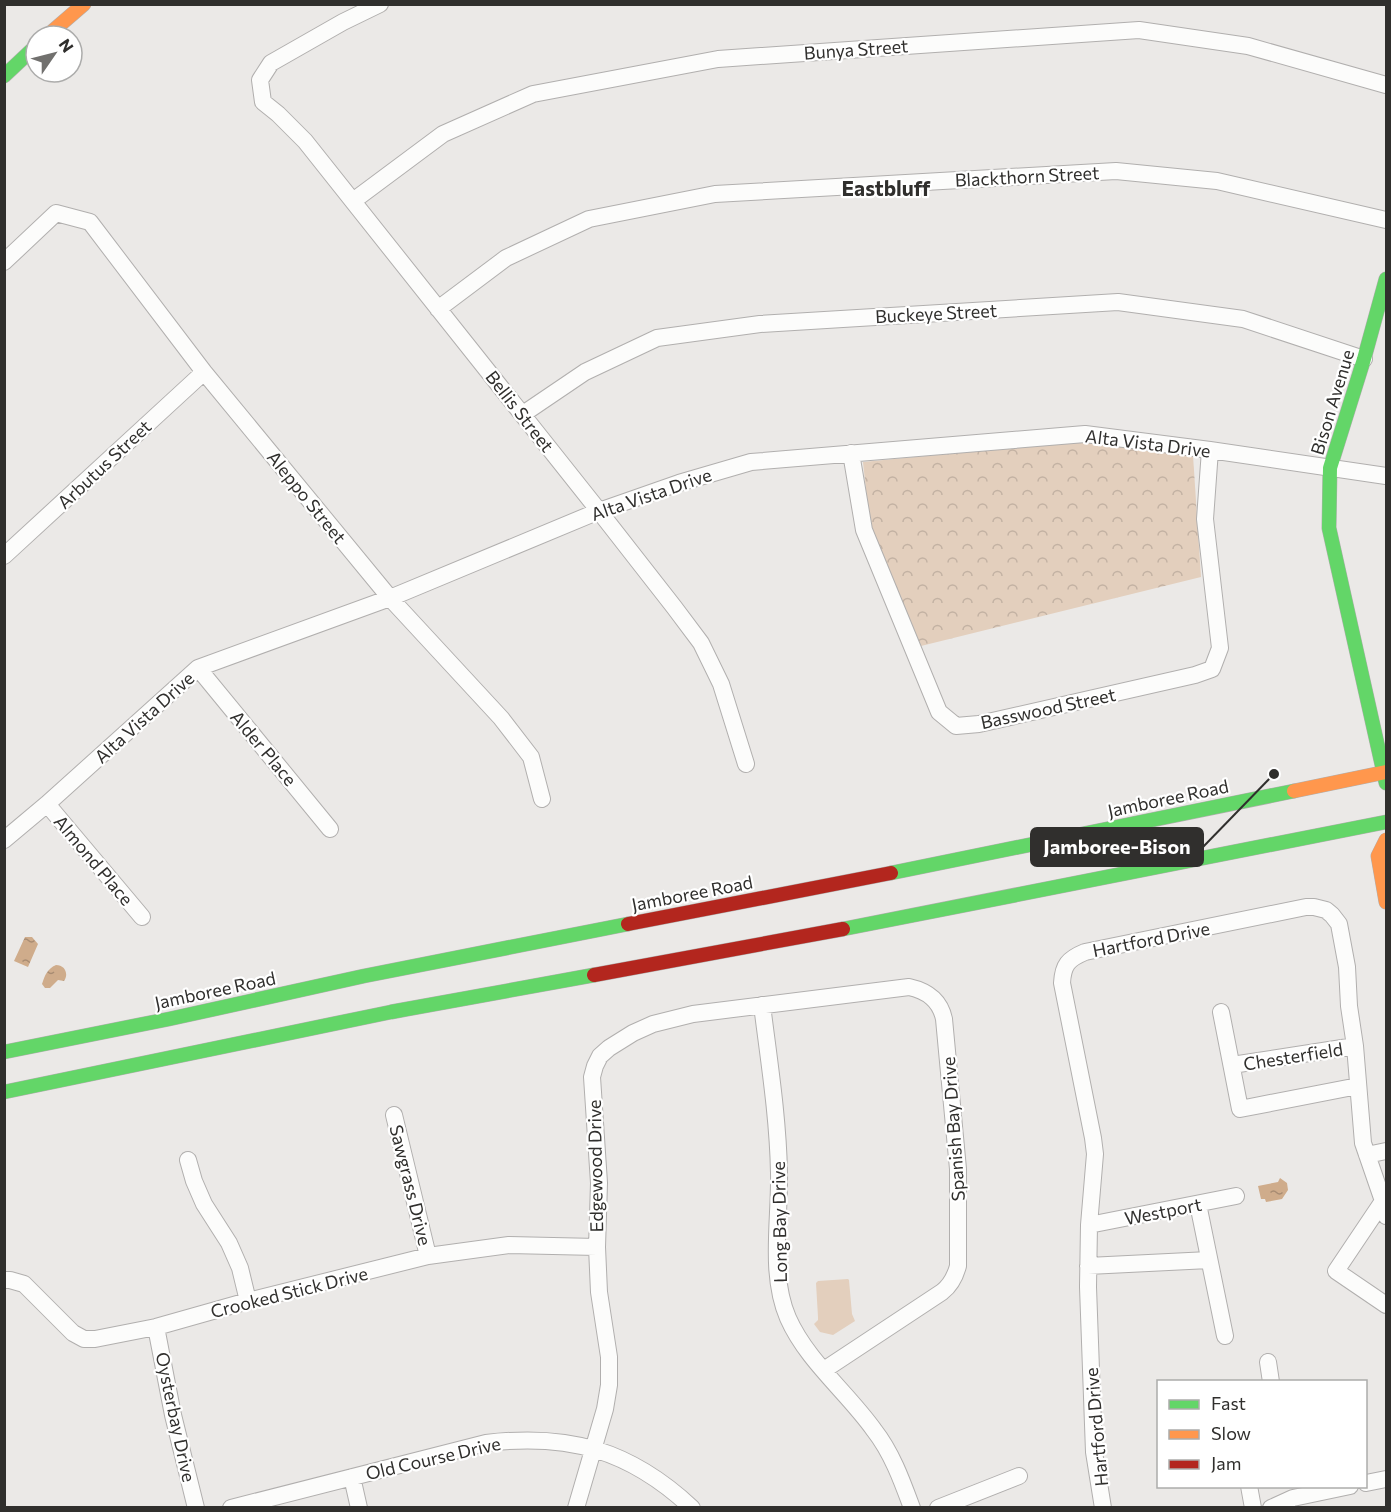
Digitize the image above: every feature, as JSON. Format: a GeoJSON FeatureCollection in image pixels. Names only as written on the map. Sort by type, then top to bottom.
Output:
{"type":"FeatureCollection","features":[{"type":"Feature","properties":{"kind":"main road"},"geometry":{"type":"LineString","coordinates":[[61,24],[84,4]]}},
{"type":"Feature","properties":{"kind":"main road"},"geometry":{"type":"LineString","coordinates":[[4,76],[24,57]]}},
{"type":"Feature","properties":{"kind":"main road","name":"Bison Avenue"},"geometry":{"type":"LineString","coordinates":[[1385,776],[1329,528],[1330,468],[1386,279]]}},
{"type":"Feature","properties":{"kind":"main road","name":"Jamboree Road"},"geometry":{"type":"LineString","coordinates":[[4,1052],[170,1019],[364,976],[1385,776]]}},
{"type":"Feature","properties":{"kind":"main road"},"geometry":{"type":"LineString","coordinates":[[4,1092],[391,1012],[751,947],[1386,822]]}},
{"type":"Feature","properties":{"kind":"main road"},"geometry":{"type":"LineString","coordinates":[[1386,840],[1378,856],[1386,902]]}},
{"type":"Feature","properties":{"kind":"street","name":"Bellis Street"},"geometry":{"type":"LineString","coordinates":[[380,4],[271,63],[260,80],[263,102],[305,141],[523,414],[701,643],[721,684],[746,764]]}},
{"type":"Feature","properties":{"kind":"street","name":"Bunya Street"},"geometry":{"type":"LineString","coordinates":[[353,201],[443,134],[533,94],[718,59],[1139,30],[1248,46],[1386,85]]}},
{"type":"Feature","properties":{"kind":"street","name":"Blackthorn Street"},"geometry":{"type":"LineString","coordinates":[[438,309],[506,258],[589,219],[715,194],[1116,171],[1216,181],[1386,220]]}},
{"type":"Feature","properties":{"kind":"street","name":"Aleppo Street"},"geometry":{"type":"LineString","coordinates":[[4,262],[56,213],[90,222],[204,372],[390,598],[501,718],[531,757],[542,799]]}},
{"type":"Feature","properties":{"kind":"street","name":"Buckeye Street"},"geometry":{"type":"LineString","coordinates":[[523,414],[585,372],[657,338],[760,324],[1118,302],[1243,319],[1364,359]]}},
{"type":"Feature","properties":{"kind":"street","name":"Arbutus Street"},"geometry":{"type":"LineString","coordinates":[[4,556],[204,372]]}},
{"type":"Feature","properties":{"kind":"street","name":"Alta Vista Drive"},"geometry":{"type":"LineString","coordinates":[[4,840],[198,668],[390,598],[599,511],[679,483],[751,462],[1085,434],[1386,476]]}},
{"type":"Feature","properties":{"kind":"street","name":"Basswood Street"},"geometry":{"type":"LineString","coordinates":[[850,453],[864,530],[939,712],[956,726],[979,724],[1195,675],[1212,669],[1220,648],[1205,519],[1210,450]]}},
{"type":"Feature","properties":{"kind":"street","name":"Alder Place"},"geometry":{"type":"LineString","coordinates":[[198,668],[330,829]]}},
{"type":"Feature","properties":{"kind":"street","name":"Almond Place"},"geometry":{"type":"LineString","coordinates":[[47,804],[142,917]]}},
{"type":"Feature","properties":{"kind":"street","name":"Hartford Drive"},"geometry":{"type":"LineString","coordinates":[[1103,1508],[1094,1452],[1088,1287],[1089,1225],[1095,1154],[1062,983],[1067,963],[1075,956],[1085,952],[1306,907],[1326,910],[1339,924],[1345,952],[1363,1143],[1385,1209]]}},
{"type":"Feature","properties":{"kind":"street","name":"Spanish Bay Drive"},"geometry":{"type":"LineString","coordinates":[[762,1005],[909,987],[930,994],[943,1012],[958,1169],[958,1266],[955,1277],[942,1292],[824,1370]]}},
{"type":"Feature","properties":{"kind":"street","name":"Edgewood Drive"},"geometry":{"type":"LineString","coordinates":[[576,1508],[605,1409],[609,1385],[609,1357],[599,1292],[597,1247],[599,1183],[592,1077],[594,1066],[609,1048],[653,1024],[693,1014],[762,1005]]}},
{"type":"Feature","properties":{"kind":"street","name":"Long Bay Drive"},"geometry":{"type":"LineString","coordinates":[[762,1005],[776,1123],[779,1173],[777,1270],[780,1293],[787,1317],[798,1337],[874,1430],[901,1478],[912,1508]]}},
{"type":"Feature","properties":{"kind":"street"},"geometry":{"type":"LineString","coordinates":[[1221,1012],[1240,1109],[1358,1086]]}},
{"type":"Feature","properties":{"kind":"street","name":"Chesterfield"},"geometry":{"type":"LineString","coordinates":[[1232,1065],[1355,1046]]}},
{"type":"Feature","properties":{"kind":"street","name":"Sawgrass Drive"},"geometry":{"type":"LineString","coordinates":[[394,1115],[428,1256]]}},
{"type":"Feature","properties":{"kind":"street"},"geometry":{"type":"LineString","coordinates":[[1367,1155],[1386,1151]]}},
{"type":"Feature","properties":{"kind":"street"},"geometry":{"type":"LineString","coordinates":[[188,1160],[204,1204],[229,1243],[240,1268],[248,1301]]}},
{"type":"Feature","properties":{"kind":"street","name":"Westport"},"geometry":{"type":"LineString","coordinates":[[1089,1225],[1236,1196]]}},
{"type":"Feature","properties":{"kind":"street"},"geometry":{"type":"LineString","coordinates":[[1198,1204],[1225,1336]]}},
{"type":"Feature","properties":{"kind":"street"},"geometry":{"type":"LineString","coordinates":[[1385,1209],[1336,1271],[1386,1305]]}},
{"type":"Feature","properties":{"kind":"street","name":"Crooked Stick Drive"},"geometry":{"type":"LineString","coordinates":[[4,1280],[24,1284],[73,1333],[84,1339],[95,1339],[156,1327],[248,1301],[428,1256],[509,1245],[597,1247]]}},
{"type":"Feature","properties":{"kind":"street"},"geometry":{"type":"LineString","coordinates":[[1088,1266],[1209,1260]]}},
{"type":"Feature","properties":{"kind":"street","name":"Oysterbay Drive"},"geometry":{"type":"LineString","coordinates":[[156,1327],[173,1415],[196,1508]]}},
{"type":"Feature","properties":{"kind":"street"},"geometry":{"type":"LineString","coordinates":[[1268,1362],[1271,1380]]}},
{"type":"Feature","properties":{"kind":"street","name":"Old Course Drive"},"geometry":{"type":"LineString","coordinates":[[231,1508],[486,1443],[543,1440],[571,1443],[621,1459],[650,1474],[674,1491],[692,1508]]}},
{"type":"Feature","properties":{"kind":"street"},"geometry":{"type":"LineString","coordinates":[[938,1508],[1019,1476]]}},
{"type":"Feature","properties":{"kind":"street"},"geometry":{"type":"LineString","coordinates":[[351,1477],[359,1508]]}},
{"type":"Feature","properties":{"kind":"street"},"geometry":{"type":"LineString","coordinates":[[1367,1483],[1386,1479]]}},
{"type":"Feature","properties":{"kind":"street"},"geometry":{"type":"LineString","coordinates":[[1249,1488],[1253,1508]]}},
{"type":"Feature","properties":{"kind":"street"},"geometry":{"type":"LineString","coordinates":[[1271,1508],[1292,1492],[1331,1488]]}},
{"type":"Feature","properties":{"kind":"green space"},"geometry":{"type":"Polygon","coordinates":[[[1080,441],[1193,455],[1201,577],[921,646],[870,527],[863,462],[1080,441]]]}},
{"type":"Feature","properties":{"kind":"green space"},"geometry":{"type":"Polygon","coordinates":[[[848,1279],[852,1314],[855,1321],[833,1335],[820,1332],[814,1324],[818,1320],[816,1283],[848,1279]]]}},
{"type":"Feature","properties":{"kind":"water"},"geometry":{"type":"Polygon","coordinates":[[[25,937],[32,937],[38,944],[28,967],[14,961],[25,937]]]}},
{"type":"Feature","properties":{"kind":"water"},"geometry":{"type":"Polygon","coordinates":[[[56,965],[64,968],[66,973],[64,981],[58,980],[50,988],[45,988],[42,984],[45,975],[50,968],[56,965]]]}},
{"type":"Feature","properties":{"kind":"water"},"geometry":{"type":"Polygon","coordinates":[[[1280,1178],[1287,1183],[1288,1190],[1282,1199],[1266,1202],[1265,1199],[1261,1199],[1258,1186],[1278,1182],[1280,1178]]]}},
{"type":"Feature","properties":{"kind":"traffic: fast"},"geometry":{"type":"LineString","coordinates":[[4,76],[24,57]]}},
{"type":"Feature","properties":{"kind":"traffic: fast"},"geometry":{"type":"LineString","coordinates":[[1386,279],[1330,468],[1329,528],[1386,783]]}},
{"type":"Feature","properties":{"kind":"traffic: fast"},"geometry":{"type":"LineString","coordinates":[[891,873],[1294,791]]}},
{"type":"Feature","properties":{"kind":"traffic: fast"},"geometry":{"type":"LineString","coordinates":[[843,929],[1386,822]]}},
{"type":"Feature","properties":{"kind":"traffic: fast"},"geometry":{"type":"LineString","coordinates":[[4,1052],[364,976],[628,924]]}},
{"type":"Feature","properties":{"kind":"traffic: fast"},"geometry":{"type":"LineString","coordinates":[[4,1092],[391,1012],[594,975]]}},
{"type":"Feature","properties":{"kind":"traffic: slow"},"geometry":{"type":"LineString","coordinates":[[61,24],[84,4]]}},
{"type":"Feature","properties":{"kind":"traffic: slow"},"geometry":{"type":"LineString","coordinates":[[1294,791],[1386,772]]}},
{"type":"Feature","properties":{"kind":"traffic: slow"},"geometry":{"type":"LineString","coordinates":[[1386,840],[1378,856],[1386,902]]}},
{"type":"Feature","properties":{"kind":"traffic: jam"},"geometry":{"type":"LineString","coordinates":[[628,924],[891,873]]}},
{"type":"Feature","properties":{"kind":"traffic: jam"},"geometry":{"type":"LineString","coordinates":[[594,975],[843,929]]}},
{"type":"Feature","properties":{"kind":"place","name":"Jamboree-Bison"},"geometry":{"type":"Point","coordinates":[1274,774]}},
{"type":"Feature","properties":{"kind":"district","name":"Eastbluff"},"geometry":{"type":"Point","coordinates":[886,187]}}]}
